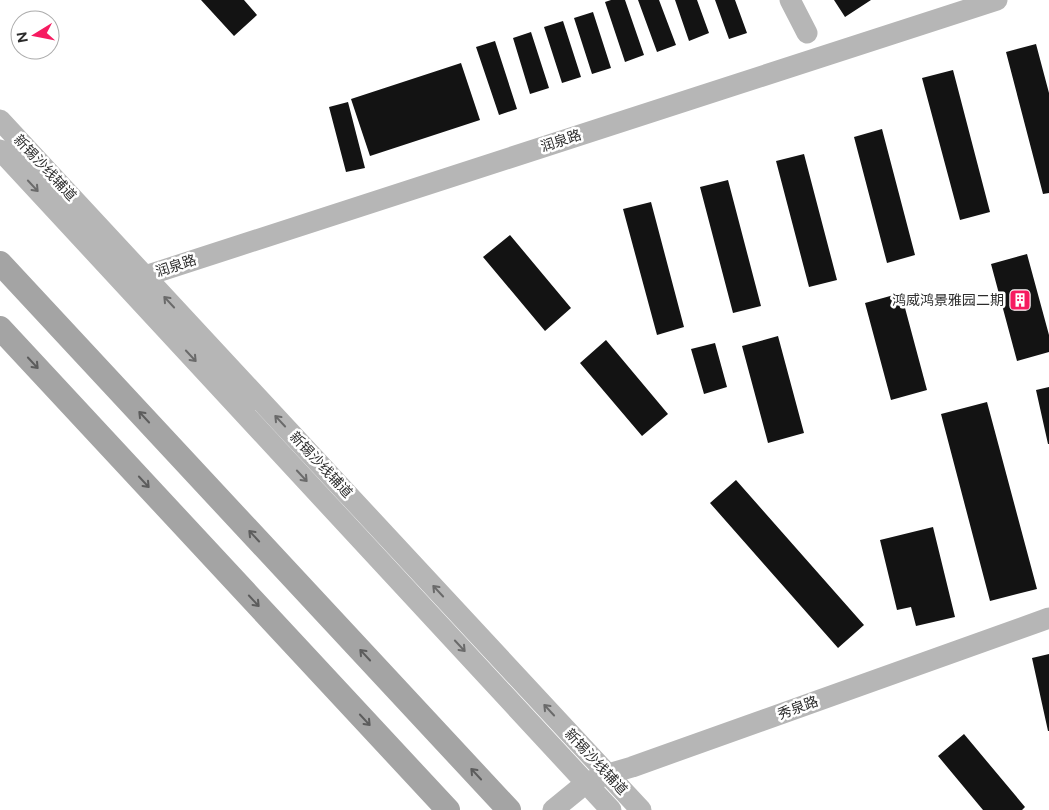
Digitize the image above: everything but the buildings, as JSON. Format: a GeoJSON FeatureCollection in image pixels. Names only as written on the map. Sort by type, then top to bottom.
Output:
{"type":"FeatureCollection","features":[{"type":"Feature","properties":{"kind":"main road"},"geometry":{"type":"LineString","coordinates":[[0,263],[509,810]]}},
{"type":"Feature","properties":{"kind":"main road"},"geometry":{"type":"LineString","coordinates":[[0,328],[448,810]]}},
{"type":"Feature","properties":{"kind":"street"},"geometry":{"type":"LineString","coordinates":[[790,0],[807,33]]}},
{"type":"Feature","properties":{"kind":"street","name":"润泉路"},"geometry":{"type":"LineString","coordinates":[[137,282],[998,0]]}},
{"type":"Feature","properties":{"kind":"street","name":"新锡沙线辅道"},"geometry":{"type":"LineString","coordinates":[[0,120],[137,282],[611,810]]}},
{"type":"Feature","properties":{"kind":"street","name":"新锡沙线辅道"},"geometry":{"type":"LineString","coordinates":[[0,150],[137,282],[641,810]]}},
{"type":"Feature","properties":{"kind":"street","name":"秀泉路"},"geometry":{"type":"LineString","coordinates":[[553,810],[586,783],[608,774],[632,768],[1049,618]]}},
{"type":"Feature","properties":{"kind":"place","name":"鸿威鸿景雅园二期"},"geometry":{"type":"Point","coordinates":[1020,300]}}]}
